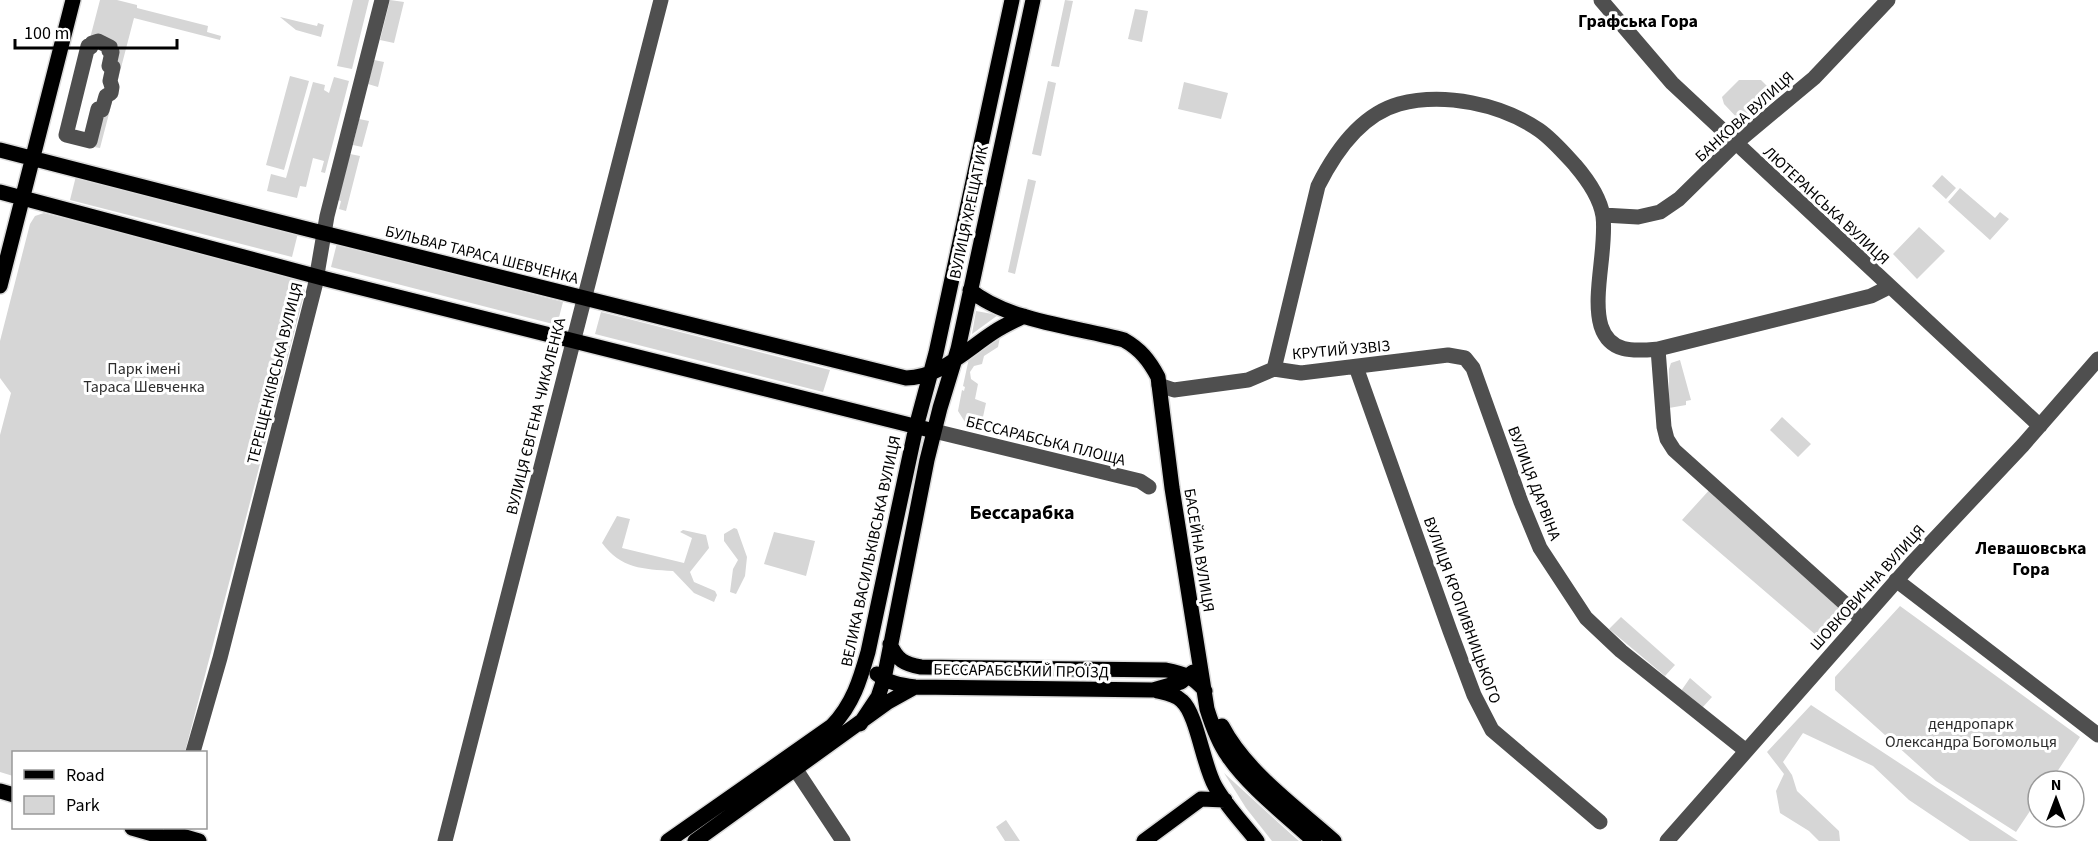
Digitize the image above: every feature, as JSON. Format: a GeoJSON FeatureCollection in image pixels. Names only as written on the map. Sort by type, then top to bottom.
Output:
{"type":"FeatureCollection","features":[{"type":"Feature","properties":{"kind":"main road"},"geometry":{"type":"LineString","coordinates":[[0,286],[73,0]]}},
{"type":"Feature","properties":{"kind":"main road","name":"ВУЛИЦЯ ХРЕЩАТИК"},"geometry":{"type":"LineString","coordinates":[[916,427],[932,372],[1012,0]]}},
{"type":"Feature","properties":{"kind":"main road","name":"ВУЛИЦЯ ХРЕЩАТИК"},"geometry":{"type":"LineString","coordinates":[[934,431],[954,362],[1031,2]]}},
{"type":"Feature","properties":{"kind":"main road","name":"БУЛЬВАР ТАРАСА ШЕВЧЕНКА"},"geometry":{"type":"LineString","coordinates":[[0,150],[906,378],[915,378],[954,362]]}},
{"type":"Feature","properties":{"kind":"main road"},"geometry":{"type":"LineString","coordinates":[[0,192],[317,276],[934,431],[884,679],[878,697],[860,724]]}},
{"type":"Feature","properties":{"kind":"main road"},"geometry":{"type":"LineString","coordinates":[[970,290],[989,303],[1024,316],[1124,340],[1136,347],[1148,358],[1158,377],[1162,415]]}},
{"type":"Feature","properties":{"kind":"main road"},"geometry":{"type":"LineString","coordinates":[[954,362],[996,331],[1024,316]]}},
{"type":"Feature","properties":{"kind":"main road","name":"БАСЕЙНА ВУЛИЦЯ"},"geometry":{"type":"LineString","coordinates":[[1162,415],[1198,656],[1212,724],[1228,756],[1242,774],[1314,841]]}},
{"type":"Feature","properties":{"kind":"main road","name":"ВЕЛИКА ВАСИЛЬКІВСЬКА ВУЛИЦЯ"},"geometry":{"type":"LineString","coordinates":[[668,841],[832,726],[851,701],[859,686],[868,652],[916,427]]}},
{"type":"Feature","properties":{"kind":"main road","name":"БЕССАРАБСЬКИЙ ПРОЇЗД"},"geometry":{"type":"LineString","coordinates":[[890,644],[898,660],[906,665],[1166,670],[1189,677],[1204,689]]}},
{"type":"Feature","properties":{"kind":"main road"},"geometry":{"type":"LineString","coordinates":[[868,652],[872,668],[884,679]]}},
{"type":"Feature","properties":{"kind":"main road"},"geometry":{"type":"LineString","coordinates":[[1189,677],[1194,670],[1198,656]]}},
{"type":"Feature","properties":{"kind":"main road","name":"БЕССАРАБСЬКИЙ ПРОЇЗД"},"geometry":{"type":"LineString","coordinates":[[884,679],[895,684],[915,687],[1153,690],[1170,686],[1189,677]]}},
{"type":"Feature","properties":{"kind":"main road"},"geometry":{"type":"LineString","coordinates":[[695,841],[888,702],[915,687]]}},
{"type":"Feature","properties":{"kind":"main road","name":"БАСЕЙНА ВУЛИЦЯ"},"geometry":{"type":"LineString","coordinates":[[1204,689],[1228,738],[1240,754],[1334,841]]}},
{"type":"Feature","properties":{"kind":"main road"},"geometry":{"type":"LineString","coordinates":[[1153,690],[1174,695],[1183,701],[1190,711],[1215,786],[1257,841]]}},
{"type":"Feature","properties":{"kind":"main road"},"geometry":{"type":"LineString","coordinates":[[1144,841],[1201,799],[1225,800]]}},
{"type":"Feature","properties":{"kind":"main road"},"geometry":{"type":"LineString","coordinates":[[136,829],[165,837],[175,834],[190,840]]}},
{"type":"Feature","properties":{"kind":"street","name":"ТЕРЕЩЕНКІВСЬКА ВУЛИЦЯ"},"geometry":{"type":"LineString","coordinates":[[194,751],[317,276],[324,233],[382,0]]}},
{"type":"Feature","properties":{"kind":"street","name":"ВУЛИЦЯ ЄВГЕНА ЧИКАЛЕНКА"},"geometry":{"type":"LineString","coordinates":[[445,841],[661,0]]}},
{"type":"Feature","properties":{"kind":"street","name":"ЛЮТЕРАНСЬКА ВУЛИЦЯ"},"geometry":{"type":"LineString","coordinates":[[1601,0],[1672,83],[2040,426]]}},
{"type":"Feature","properties":{"kind":"street","name":"БАНКОВА ВУЛИЦЯ"},"geometry":{"type":"LineString","coordinates":[[1603,215],[1638,217],[1660,212],[1679,199],[1736,143],[1814,78],[1888,0]]}},
{"type":"Feature","properties":{"kind":"street"},"geometry":{"type":"LineString","coordinates":[[99,41],[110,47],[109,51],[112,52],[109,66],[113,67],[110,81],[112,90],[106,96],[102,110],[98,109],[90,141],[66,135],[88,46],[91,47],[92,43],[99,41]]}},
{"type":"Feature","properties":{"kind":"street"},"geometry":{"type":"LineString","coordinates":[[1274,369],[1318,186],[1329,164],[1349,137],[1367,122],[1393,106],[1407,102],[1431,99],[1451,100],[1493,108],[1539,130],[1581,172],[1596,195],[1603,215],[1599,308],[1601,326],[1607,337],[1626,351],[1658,349],[1871,296],[1889,287]]}},
{"type":"Feature","properties":{"kind":"street"},"geometry":{"type":"LineString","coordinates":[[1658,349],[1664,427],[1667,439],[1674,450],[1863,619]]}},
{"type":"Feature","properties":{"kind":"street","name":"КРУТИЙ УЗВІЗ"},"geometry":{"type":"LineString","coordinates":[[1159,385],[1174,390],[1248,380],[1274,369],[1301,373],[1448,355],[1465,358],[1470,362]]}},
{"type":"Feature","properties":{"kind":"street","name":"ШОВКОВИЧНА ВУЛИЦЯ"},"geometry":{"type":"LineString","coordinates":[[1666,841],[1896,580],[2040,426],[2098,359]]}},
{"type":"Feature","properties":{"kind":"street","name":"ВУЛИЦЯ ДАРВІНА"},"geometry":{"type":"LineString","coordinates":[[1470,362],[1540,548],[1586,618],[1621,651],[1745,750]]}},
{"type":"Feature","properties":{"kind":"street","name":"ВУЛИЦЯ КРОПИВНИЦЬКОГО"},"geometry":{"type":"LineString","coordinates":[[1356,367],[1450,631],[1484,717],[1492,730],[1600,822]]}},
{"type":"Feature","properties":{"kind":"street","name":"КРУТИЙ УЗВІЗ"},"geometry":{"type":"LineString","coordinates":[[1162,415],[1175,400],[1217,385]]}},
{"type":"Feature","properties":{"kind":"street","name":"БЕССАРАБСЬКА ПЛОЩА"},"geometry":{"type":"LineString","coordinates":[[934,431],[1140,481],[1149,487]]}},
{"type":"Feature","properties":{"kind":"street"},"geometry":{"type":"LineString","coordinates":[[1896,580],[2098,735]]}},
{"type":"Feature","properties":{"kind":"street"},"geometry":{"type":"LineString","coordinates":[[795,770],[843,841]]}},
{"type":"Feature","properties":{"kind":"green space"},"geometry":{"type":"Polygon","coordinates":[[[100,0],[117,0],[137,5],[137,8],[208,26],[207,32],[221,36],[220,40],[134,18],[100,148],[94,147],[112,53],[88,46],[100,0]]]}},
{"type":"Feature","properties":{"kind":"green space"},"geometry":{"type":"Polygon","coordinates":[[[353,0],[369,0],[352,69],[337,66],[353,0]]]}},
{"type":"Feature","properties":{"kind":"green space"},"geometry":{"type":"Polygon","coordinates":[[[390,0],[404,2],[394,43],[380,40],[390,0]]]}},
{"type":"Feature","properties":{"kind":"green space"},"geometry":{"type":"Polygon","coordinates":[[[1065,0],[1073,1],[1059,67],[1051,66],[1065,0]]]}},
{"type":"Feature","properties":{"kind":"green space"},"geometry":{"type":"Polygon","coordinates":[[[1135,9],[1148,11],[1142,42],[1128,39],[1135,9]]]}},
{"type":"Feature","properties":{"kind":"green space"},"geometry":{"type":"Polygon","coordinates":[[[280,17],[317,26],[318,23],[324,25],[321,37],[296,30],[280,17]]]}},
{"type":"Feature","properties":{"kind":"green space"},"geometry":{"type":"Polygon","coordinates":[[[374,60],[384,62],[378,87],[368,84],[374,60]]]}},
{"type":"Feature","properties":{"kind":"green space"},"geometry":{"type":"Polygon","coordinates":[[[290,76],[309,81],[284,170],[266,165],[290,76]]]}},
{"type":"Feature","properties":{"kind":"green space"},"geometry":{"type":"Polygon","coordinates":[[[334,77],[349,81],[325,173],[321,172],[324,161],[313,158],[306,187],[300,186],[297,198],[267,191],[271,174],[286,178],[313,82],[325,85],[324,90],[329,93],[334,77]]]}},
{"type":"Feature","properties":{"kind":"green space"},"geometry":{"type":"Polygon","coordinates":[[[1739,80],[1761,80],[1776,95],[1754,118],[1740,121],[1724,104],[1722,97],[1739,80]]]}},
{"type":"Feature","properties":{"kind":"green space"},"geometry":{"type":"Polygon","coordinates":[[[1048,81],[1056,83],[1041,156],[1032,154],[1048,81]]]}},
{"type":"Feature","properties":{"kind":"green space"},"geometry":{"type":"Polygon","coordinates":[[[1184,82],[1228,93],[1221,119],[1178,109],[1184,82]]]}},
{"type":"Feature","properties":{"kind":"green space"},"geometry":{"type":"Polygon","coordinates":[[[359,119],[369,121],[362,147],[353,145],[359,119]]]}},
{"type":"Feature","properties":{"kind":"green space"},"geometry":{"type":"Polygon","coordinates":[[[350,154],[360,156],[346,211],[339,209],[341,201],[338,200],[350,154]]]}},
{"type":"Feature","properties":{"kind":"green space"},"geometry":{"type":"Polygon","coordinates":[[[1942,175],[1956,188],[1946,199],[1932,186],[1942,175]]]}},
{"type":"Feature","properties":{"kind":"green space"},"geometry":{"type":"Polygon","coordinates":[[[76,176],[298,233],[292,257],[70,200],[76,176]]]}},
{"type":"Feature","properties":{"kind":"green space"},"geometry":{"type":"Polygon","coordinates":[[[1028,179],[1036,181],[1015,274],[1008,272],[1028,179]]]}},
{"type":"Feature","properties":{"kind":"green space"},"geometry":{"type":"Polygon","coordinates":[[[1960,188],[1995,218],[2000,212],[2009,219],[1990,240],[1948,202],[1960,188]]]}},
{"type":"Feature","properties":{"kind":"green space","name":"Парк імені Тараса Шевченка"},"geometry":{"type":"Polygon","coordinates":[[[44,213],[293,276],[301,281],[305,291],[185,751],[12,751],[12,776],[0,772],[0,435],[11,393],[0,378],[0,341],[30,224],[35,216],[44,213]]]}},
{"type":"Feature","properties":{"kind":"green space"},"geometry":{"type":"Polygon","coordinates":[[[1919,227],[1945,251],[1917,279],[1893,254],[1919,227]]]}},
{"type":"Feature","properties":{"kind":"green space"},"geometry":{"type":"Polygon","coordinates":[[[337,243],[563,302],[557,325],[331,267],[337,243]]]}},
{"type":"Feature","properties":{"kind":"green space"},"geometry":{"type":"Polygon","coordinates":[[[976,311],[998,315],[972,334],[976,311]]]}},
{"type":"Feature","properties":{"kind":"green space"},"geometry":{"type":"Polygon","coordinates":[[[601,312],[830,370],[823,392],[595,334],[601,312]]]}},
{"type":"Feature","properties":{"kind":"green space"},"geometry":{"type":"Polygon","coordinates":[[[1000,337],[998,347],[984,356],[982,364],[974,366],[970,372],[971,379],[978,384],[975,399],[986,403],[981,426],[965,422],[958,411],[962,390],[964,391],[965,387],[963,386],[969,358],[1000,337]]]}},
{"type":"Feature","properties":{"kind":"green space"},"geometry":{"type":"Polygon","coordinates":[[[1680,360],[1691,400],[1686,401],[1686,405],[1669,408],[1669,369],[1671,363],[1680,360]]]}},
{"type":"Feature","properties":{"kind":"green space"},"geometry":{"type":"Polygon","coordinates":[[[1782,417],[1811,444],[1798,457],[1770,430],[1782,417]]]}},
{"type":"Feature","properties":{"kind":"green space"},"geometry":{"type":"Polygon","coordinates":[[[1713,486],[1854,611],[1839,630],[1824,642],[1682,520],[1713,486]]]}},
{"type":"Feature","properties":{"kind":"green space"},"geometry":{"type":"Polygon","coordinates":[[[617,516],[630,519],[622,548],[684,563],[692,538],[680,532],[683,530],[706,535],[709,548],[690,572],[694,582],[715,591],[717,595],[714,602],[694,593],[673,571],[633,566],[609,552],[602,543],[617,516]]]}},
{"type":"Feature","properties":{"kind":"green space"},"geometry":{"type":"Polygon","coordinates":[[[734,528],[737,529],[747,557],[745,576],[736,594],[730,592],[733,569],[738,560],[724,541],[724,534],[734,528]]]}},
{"type":"Feature","properties":{"kind":"green space"},"geometry":{"type":"Polygon","coordinates":[[[774,532],[815,541],[806,576],[764,564],[774,532]]]}},
{"type":"Feature","properties":{"kind":"green space","name":"дендропарк Олександра Богомольця"},"geometry":{"type":"Polygon","coordinates":[[[1900,606],[2080,737],[2059,769],[2026,769],[2026,817],[2016,832],[1936,781],[1835,690],[1835,677],[1900,606]]]}},
{"type":"Feature","properties":{"kind":"green space"},"geometry":{"type":"Polygon","coordinates":[[[1621,617],[1675,665],[1665,676],[1609,629],[1621,617]]]}},
{"type":"Feature","properties":{"kind":"green space"},"geometry":{"type":"Polygon","coordinates":[[[1690,678],[1712,697],[1702,708],[1681,691],[1690,678]]]}},
{"type":"Feature","properties":{"kind":"green space"},"geometry":{"type":"Polygon","coordinates":[[[1811,705],[2018,841],[1970,841],[1909,800],[1873,766],[1803,733],[1783,762],[1792,775],[1797,791],[1839,831],[1840,841],[1819,841],[1809,831],[1780,813],[1776,791],[1784,774],[1767,752],[1811,705]]]}},
{"type":"Feature","properties":{"kind":"green space"},"geometry":{"type":"Polygon","coordinates":[[[1224,773],[1299,841],[1272,841],[1246,808],[1224,773]]]}},
{"type":"Feature","properties":{"kind":"green space"},"geometry":{"type":"Polygon","coordinates":[[[1006,820],[1020,841],[1005,841],[996,827],[1006,820]]]}},
{"type":"Feature","properties":{"kind":"district","name":"Графська Гора"},"geometry":{"type":"Point","coordinates":[1638,21]}},
{"type":"Feature","properties":{"kind":"district","name":"Бессарабка"},"geometry":{"type":"Point","coordinates":[1022,512]}},
{"type":"Feature","properties":{"kind":"district","name":"Левашовська Гора"},"geometry":{"type":"Point","coordinates":[2031,558]}}]}
